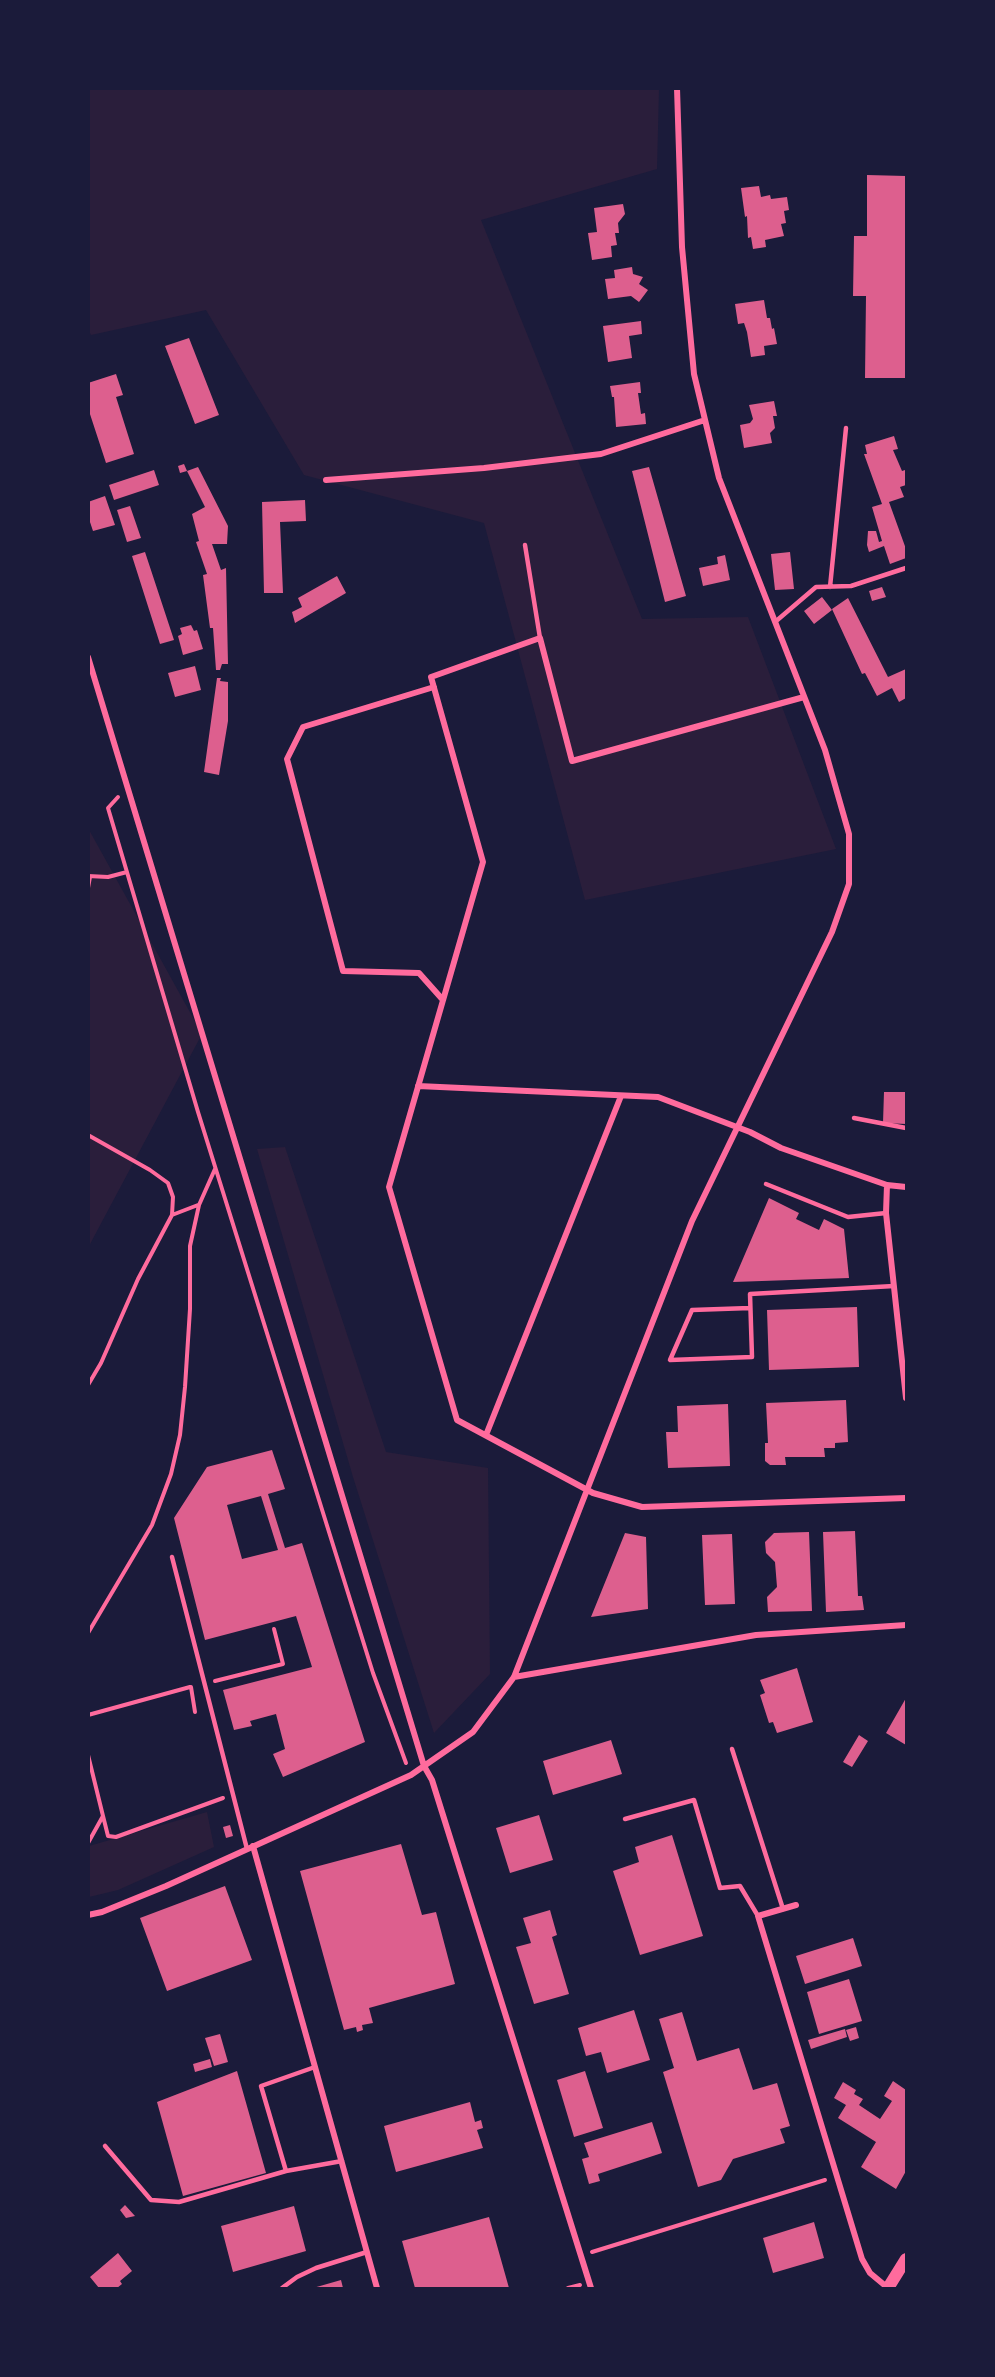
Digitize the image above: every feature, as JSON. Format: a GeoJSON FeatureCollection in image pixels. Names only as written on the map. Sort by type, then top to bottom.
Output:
{"type":"FeatureCollection","features":[{"type":"Feature","properties":{"kind":"main road"},"geometry":{"type":"LineString","coordinates":[[888,2289],[906,2259]]}},
{"type":"Feature","properties":{"kind":"street"},"geometry":{"type":"LineString","coordinates":[[88,1915],[102,1912],[166,1886],[411,1775],[473,1732],[514,1677],[692,1221],[832,932],[849,884],[849,834],[825,750],[719,478],[694,374],[683,259],[677,88]]}},
{"type":"Feature","properties":{"kind":"street"},"geometry":{"type":"LineString","coordinates":[[326,480],[484,468],[601,454],[705,420]]}},
{"type":"Feature","properties":{"kind":"street"},"geometry":{"type":"LineString","coordinates":[[804,697],[573,760],[540,638],[431,677],[483,862],[389,1187],[457,1420],[587,1490],[642,1507],[906,1498]]}},
{"type":"Feature","properties":{"kind":"street"},"geometry":{"type":"LineString","coordinates":[[88,657],[424,1766],[432,1780],[591,2289]]}},
{"type":"Feature","properties":{"kind":"street"},"geometry":{"type":"LineString","coordinates":[[434,687],[303,727],[286,759],[343,971],[419,973],[443,1000]]}},
{"type":"Feature","properties":{"kind":"street"},"geometry":{"type":"LineString","coordinates":[[418,1086],[658,1097],[739,1128],[781,1148],[887,1185],[906,1187]]}},
{"type":"Feature","properties":{"kind":"street"},"geometry":{"type":"LineString","coordinates":[[486,1436],[621,1096]]}},
{"type":"Feature","properties":{"kind":"street"},"geometry":{"type":"LineString","coordinates":[[887,1185],[886,1214],[906,1398]]}},
{"type":"Feature","properties":{"kind":"street"},"geometry":{"type":"LineString","coordinates":[[514,1677],[756,1635],[906,1625]]}},
{"type":"Feature","properties":{"kind":"street"},"geometry":{"type":"LineString","coordinates":[[250,1847],[377,2289]]}},
{"type":"Feature","properties":{"kind":"street"},"geometry":{"type":"LineString","coordinates":[[796,1905],[758,1916],[862,2259],[870,2273],[888,2289]]}},
{"type":"Feature","properties":{"kind":"lane"},"geometry":{"type":"LineString","coordinates":[[830,586],[846,428]]}},
{"type":"Feature","properties":{"kind":"lane"},"geometry":{"type":"LineString","coordinates":[[525,545],[540,638]]}},
{"type":"Feature","properties":{"kind":"lane"},"geometry":{"type":"LineString","coordinates":[[775,622],[816,587],[851,586],[906,568]]}},
{"type":"Feature","properties":{"kind":"lane"},"geometry":{"type":"LineString","coordinates":[[854,1118],[906,1128]]}},
{"type":"Feature","properties":{"kind":"lane"},"geometry":{"type":"LineString","coordinates":[[766,1184],[848,1217],[886,1214]]}},
{"type":"Feature","properties":{"kind":"lane"},"geometry":{"type":"LineString","coordinates":[[750,1308],[692,1310],[670,1360],[752,1357],[750,1294],[894,1286]]}},
{"type":"Feature","properties":{"kind":"lane"},"geometry":{"type":"LineString","coordinates":[[172,1557],[233,1794],[250,1847]]}},
{"type":"Feature","properties":{"kind":"lane"},"geometry":{"type":"LineString","coordinates":[[732,1749],[783,1909]]}},
{"type":"Feature","properties":{"kind":"lane"},"geometry":{"type":"LineString","coordinates":[[625,1820],[694,1800],[720,1888],[740,1886],[758,1916]]}},
{"type":"Feature","properties":{"kind":"lane"},"geometry":{"type":"LineString","coordinates":[[286,2172],[261,2086],[315,2067]]}},
{"type":"Feature","properties":{"kind":"lane"},"geometry":{"type":"LineString","coordinates":[[105,2146],[151,2200],[178,2202],[286,2172],[342,2161]]}},
{"type":"Feature","properties":{"kind":"lane"},"geometry":{"type":"LineString","coordinates":[[282,2289],[297,2277],[316,2268],[367,2252]]}},
{"type":"Feature","properties":{"kind":"path"},"geometry":{"type":"LineString","coordinates":[[128,788],[108,808],[215,1168],[373,1673],[411,1775]]}},
{"type":"Feature","properties":{"kind":"path"},"geometry":{"type":"LineString","coordinates":[[88,888],[89,876],[108,877],[127,872]]}},
{"type":"Feature","properties":{"kind":"path"},"geometry":{"type":"LineString","coordinates":[[88,1136],[114,1148],[168,1183],[173,1197],[172,1215],[142,1270],[102,1363],[88,1384]]}},
{"type":"Feature","properties":{"kind":"path"},"geometry":{"type":"LineString","coordinates":[[88,1633],[153,1525],[171,1474],[180,1435],[184,1399],[190,1309],[190,1246],[199,1205],[215,1168]]}},
{"type":"Feature","properties":{"kind":"path"},"geometry":{"type":"LineString","coordinates":[[172,1215],[199,1205]]}},
{"type":"Feature","properties":{"kind":"path"},"geometry":{"type":"LineString","coordinates":[[218,1692],[215,1681],[283,1664],[273,1629]]}},
{"type":"Feature","properties":{"kind":"path"},"geometry":{"type":"LineString","coordinates":[[88,1715],[190,1687]]}},
{"type":"Feature","properties":{"kind":"path"},"geometry":{"type":"LineString","coordinates":[[88,1755],[108,1836],[116,1837],[233,1794]]}},
{"type":"Feature","properties":{"kind":"path"},"geometry":{"type":"LineString","coordinates":[[88,1843],[95,1835],[103,1816]]}},
{"type":"Feature","properties":{"kind":"path"},"geometry":{"type":"LineString","coordinates":[[581,2255],[838,2176]]}},
{"type":"Feature","properties":{"kind":"shaded area"},"geometry":{"type":"Polygon","coordinates":[[[89,89],[659,89],[657,169],[481,220],[642,619],[748,617],[836,849],[585,900],[484,523],[304,475],[206,310],[91,335],[89,331],[89,89]]]}},
{"type":"Feature","properties":{"kind":"shaded area"},"geometry":{"type":"Polygon","coordinates":[[[88,828],[202,1034],[89,1246],[88,1246],[88,828]]]}},
{"type":"Feature","properties":{"kind":"shaded area"},"geometry":{"type":"Polygon","coordinates":[[[285,1147],[386,1452],[488,1468],[490,1674],[434,1733],[353,1477],[257,1149],[285,1147]]]}},
{"type":"Feature","properties":{"kind":"shaded area"},"geometry":{"type":"Polygon","coordinates":[[[207,1812],[214,1847],[118,1890],[89,1897],[89,1846],[207,1812]]]}},
{"type":"Feature","properties":{"kind":"building"},"geometry":{"type":"Polygon","coordinates":[[[867,175],[906,176],[906,378],[865,378],[866,296],[853,296],[854,236],[867,236],[867,175]]]}},
{"type":"Feature","properties":{"kind":"building"},"geometry":{"type":"Polygon","coordinates":[[[759,186],[761,197],[770,195],[771,199],[787,197],[789,210],[784,211],[786,223],[781,224],[784,236],[765,240],[766,247],[753,249],[751,237],[748,238],[747,216],[745,217],[741,188],[759,186]]]}},
{"type":"Feature","properties":{"kind":"building"},"geometry":{"type":"Polygon","coordinates":[[[623,204],[625,214],[618,223],[619,233],[615,233],[617,245],[611,246],[612,257],[592,260],[588,233],[597,232],[594,208],[623,204]]]}},
{"type":"Feature","properties":{"kind":"building"},"geometry":{"type":"Polygon","coordinates":[[[632,267],[633,274],[643,277],[639,284],[648,290],[639,302],[631,296],[608,299],[605,279],[615,278],[614,270],[632,267]]]}},
{"type":"Feature","properties":{"kind":"building"},"geometry":{"type":"Polygon","coordinates":[[[764,300],[767,318],[770,318],[772,329],[774,328],[777,344],[764,346],[765,355],[751,357],[747,332],[744,323],[738,324],[735,304],[764,300]]]}},
{"type":"Feature","properties":{"kind":"building"},"geometry":{"type":"Polygon","coordinates":[[[641,321],[642,334],[629,336],[632,358],[608,362],[603,326],[641,321]]]}},
{"type":"Feature","properties":{"kind":"building"},"geometry":{"type":"Polygon","coordinates":[[[189,338],[219,415],[195,424],[165,346],[189,338]]]}},
{"type":"Feature","properties":{"kind":"building"},"geometry":{"type":"Polygon","coordinates":[[[116,374],[123,395],[116,397],[134,454],[106,463],[88,408],[88,383],[116,374]]]}},
{"type":"Feature","properties":{"kind":"building"},"geometry":{"type":"Polygon","coordinates":[[[640,382],[641,393],[638,393],[641,414],[645,413],[646,424],[616,427],[614,397],[612,397],[610,386],[640,382]]]}},
{"type":"Feature","properties":{"kind":"building"},"geometry":{"type":"Polygon","coordinates":[[[774,401],[777,416],[773,416],[775,428],[770,433],[772,443],[744,448],[740,425],[750,423],[753,419],[749,405],[774,401]]]}},
{"type":"Feature","properties":{"kind":"building"},"geometry":{"type":"Polygon","coordinates":[[[894,436],[898,449],[893,450],[902,471],[905,470],[906,485],[900,487],[904,497],[889,502],[906,549],[906,558],[890,564],[884,546],[869,552],[867,545],[868,531],[876,531],[879,542],[882,541],[872,507],[882,504],[864,454],[867,454],[865,445],[894,436]]]}},
{"type":"Feature","properties":{"kind":"building"},"geometry":{"type":"Polygon","coordinates":[[[184,464],[187,471],[180,473],[178,466],[184,464]]]}},
{"type":"Feature","properties":{"kind":"building"},"geometry":{"type":"Polygon","coordinates":[[[198,467],[228,526],[227,544],[212,544],[221,570],[226,568],[228,664],[222,664],[220,670],[216,670],[213,628],[210,628],[203,575],[207,574],[196,542],[199,541],[192,514],[205,507],[187,471],[198,467]]]}},
{"type":"Feature","properties":{"kind":"building"},"geometry":{"type":"Polygon","coordinates":[[[649,467],[686,596],[665,602],[632,471],[649,467]]]}},
{"type":"Feature","properties":{"kind":"building"},"geometry":{"type":"Polygon","coordinates":[[[154,470],[159,485],[114,500],[109,485],[154,470]]]}},
{"type":"Feature","properties":{"kind":"building"},"geometry":{"type":"Polygon","coordinates":[[[105,496],[115,525],[93,531],[88,516],[88,502],[105,496]]]}},
{"type":"Feature","properties":{"kind":"building"},"geometry":{"type":"Polygon","coordinates":[[[305,500],[306,521],[280,522],[283,593],[264,593],[262,502],[305,500]]]}},
{"type":"Feature","properties":{"kind":"building"},"geometry":{"type":"Polygon","coordinates":[[[130,506],[141,538],[127,542],[117,510],[130,506]]]}},
{"type":"Feature","properties":{"kind":"building"},"geometry":{"type":"Polygon","coordinates":[[[145,552],[174,640],[160,644],[132,556],[145,552]]]}},
{"type":"Feature","properties":{"kind":"building"},"geometry":{"type":"Polygon","coordinates":[[[790,552],[794,589],[775,590],[771,554],[790,552]]]}},
{"type":"Feature","properties":{"kind":"building"},"geometry":{"type":"Polygon","coordinates":[[[725,555],[730,580],[703,586],[699,568],[718,564],[717,557],[725,555]]]}},
{"type":"Feature","properties":{"kind":"building"},"geometry":{"type":"Polygon","coordinates":[[[337,576],[346,593],[295,623],[292,612],[302,607],[298,598],[337,576]]]}},
{"type":"Feature","properties":{"kind":"building"},"geometry":{"type":"Polygon","coordinates":[[[882,587],[886,597],[872,601],[869,591],[882,587]]]}},
{"type":"Feature","properties":{"kind":"building"},"geometry":{"type":"Polygon","coordinates":[[[822,597],[832,610],[814,624],[804,611],[822,597]]]}},
{"type":"Feature","properties":{"kind":"building"},"geometry":{"type":"Polygon","coordinates":[[[848,598],[888,677],[906,669],[906,698],[899,702],[892,688],[877,696],[865,673],[862,674],[832,609],[848,598]]]}},
{"type":"Feature","properties":{"kind":"building"},"geometry":{"type":"Polygon","coordinates":[[[191,625],[194,631],[197,630],[203,649],[183,655],[178,636],[182,634],[180,628],[191,625]]]}},
{"type":"Feature","properties":{"kind":"building"},"geometry":{"type":"Polygon","coordinates":[[[195,666],[201,690],[175,697],[168,673],[195,666]]]}},
{"type":"Feature","properties":{"kind":"building"},"geometry":{"type":"Polygon","coordinates":[[[217,678],[228,682],[228,721],[219,775],[204,772],[217,678]]]}},
{"type":"Feature","properties":{"kind":"building"},"geometry":{"type":"Polygon","coordinates":[[[884,1092],[906,1092],[906,1124],[883,1123],[884,1092]]]}},
{"type":"Feature","properties":{"kind":"building"},"geometry":{"type":"Polygon","coordinates":[[[769,1198],[799,1213],[796,1219],[819,1230],[824,1219],[844,1229],[849,1278],[733,1282],[769,1198]]]}},
{"type":"Feature","properties":{"kind":"building"},"geometry":{"type":"Polygon","coordinates":[[[857,1307],[859,1367],[769,1370],[767,1310],[857,1307]]]}},
{"type":"Feature","properties":{"kind":"building"},"geometry":{"type":"Polygon","coordinates":[[[846,1400],[848,1442],[835,1443],[835,1448],[824,1448],[825,1457],[785,1457],[786,1465],[770,1465],[765,1461],[765,1443],[768,1443],[766,1403],[846,1400]]]}},
{"type":"Feature","properties":{"kind":"building"},"geometry":{"type":"Polygon","coordinates":[[[728,1404],[730,1466],[668,1468],[666,1432],[678,1432],[677,1406],[728,1404]]]}},
{"type":"Feature","properties":{"kind":"building"},"geometry":{"type":"Polygon","coordinates":[[[272,1450],[285,1489],[268,1494],[285,1548],[302,1543],[365,1742],[283,1777],[273,1754],[285,1749],[276,1714],[250,1721],[252,1726],[234,1730],[223,1690],[312,1667],[296,1616],[205,1640],[174,1518],[207,1467],[272,1450]],[[261,1496],[227,1505],[242,1559],[278,1550],[261,1496]]]}},
{"type":"Feature","properties":{"kind":"building"},"geometry":{"type":"Polygon","coordinates":[[[855,1531],[858,1596],[862,1596],[864,1610],[826,1612],[823,1532],[855,1531]]]}},
{"type":"Feature","properties":{"kind":"building"},"geometry":{"type":"Polygon","coordinates":[[[809,1532],[812,1611],[768,1612],[767,1597],[777,1587],[775,1562],[766,1553],[765,1542],[774,1533],[809,1532]]]}},
{"type":"Feature","properties":{"kind":"building"},"geometry":{"type":"Polygon","coordinates":[[[625,1533],[646,1537],[648,1609],[591,1617],[625,1533]]]}},
{"type":"Feature","properties":{"kind":"building"},"geometry":{"type":"Polygon","coordinates":[[[732,1534],[735,1604],[705,1605],[702,1535],[732,1534]]]}},
{"type":"Feature","properties":{"kind":"building"},"geometry":{"type":"Polygon","coordinates":[[[797,1668],[813,1722],[777,1733],[773,1722],[769,1723],[760,1695],[765,1693],[760,1680],[797,1668]]]}},
{"type":"Feature","properties":{"kind":"building"},"geometry":{"type":"Polygon","coordinates":[[[906,1698],[906,1745],[886,1733],[906,1698]]]}},
{"type":"Feature","properties":{"kind":"building"},"geometry":{"type":"Polygon","coordinates":[[[859,1735],[868,1741],[852,1767],[843,1762],[859,1735]]]}},
{"type":"Feature","properties":{"kind":"building"},"geometry":{"type":"Polygon","coordinates":[[[611,1740],[622,1774],[553,1795],[543,1761],[611,1740]]]}},
{"type":"Feature","properties":{"kind":"building"},"geometry":{"type":"Polygon","coordinates":[[[539,1815],[553,1860],[510,1873],[496,1828],[539,1815]]]}},
{"type":"Feature","properties":{"kind":"building"},"geometry":{"type":"Polygon","coordinates":[[[230,1825],[233,1836],[226,1838],[223,1827],[230,1825]]]}},
{"type":"Feature","properties":{"kind":"building"},"geometry":{"type":"Polygon","coordinates":[[[672,1835],[703,1936],[640,1955],[613,1871],[639,1862],[635,1847],[672,1835]]]}},
{"type":"Feature","properties":{"kind":"building"},"geometry":{"type":"Polygon","coordinates":[[[401,1844],[422,1915],[436,1912],[455,1984],[369,2008],[373,2023],[362,2025],[363,2030],[357,2032],[356,2027],[344,2030],[300,1871],[401,1844]]]}},
{"type":"Feature","properties":{"kind":"building"},"geometry":{"type":"Polygon","coordinates":[[[225,1886],[252,1960],[167,1991],[140,1918],[225,1886]]]}},
{"type":"Feature","properties":{"kind":"building"},"geometry":{"type":"Polygon","coordinates":[[[550,1910],[557,1935],[552,1937],[569,1994],[534,2004],[516,1947],[531,1943],[523,1918],[550,1910]]]}},
{"type":"Feature","properties":{"kind":"building"},"geometry":{"type":"Polygon","coordinates":[[[853,1938],[862,1966],[805,1984],[796,1956],[853,1938]]]}},
{"type":"Feature","properties":{"kind":"building"},"geometry":{"type":"Polygon","coordinates":[[[849,1979],[862,2021],[819,2034],[807,1992],[849,1979]]]}},
{"type":"Feature","properties":{"kind":"building"},"geometry":{"type":"Polygon","coordinates":[[[634,2010],[650,2060],[607,2073],[601,2052],[586,2056],[578,2028],[634,2010]]]}},
{"type":"Feature","properties":{"kind":"building"},"geometry":{"type":"Polygon","coordinates":[[[682,2012],[697,2061],[739,2048],[753,2090],[777,2083],[790,2126],[780,2129],[785,2143],[733,2159],[721,2180],[698,2187],[663,2072],[674,2068],[659,2019],[682,2012]]]}},
{"type":"Feature","properties":{"kind":"building"},"geometry":{"type":"Polygon","coordinates":[[[856,2027],[859,2038],[850,2041],[846,2030],[856,2027]]]}},
{"type":"Feature","properties":{"kind":"building"},"geometry":{"type":"Polygon","coordinates":[[[845,2029],[847,2037],[811,2049],[808,2040],[845,2029]]]}},
{"type":"Feature","properties":{"kind":"building"},"geometry":{"type":"Polygon","coordinates":[[[220,2034],[228,2062],[214,2066],[205,2038],[220,2034]]]}},
{"type":"Feature","properties":{"kind":"building"},"geometry":{"type":"Polygon","coordinates":[[[210,2059],[212,2067],[195,2072],[193,2064],[210,2059]]]}},
{"type":"Feature","properties":{"kind":"building"},"geometry":{"type":"Polygon","coordinates":[[[237,2071],[266,2173],[183,2196],[157,2102],[237,2071]]]}},
{"type":"Feature","properties":{"kind":"building"},"geometry":{"type":"Polygon","coordinates":[[[585,2071],[603,2128],[574,2137],[557,2080],[585,2071]]]}},
{"type":"Feature","properties":{"kind":"building"},"geometry":{"type":"Polygon","coordinates":[[[893,2081],[906,2090],[906,2171],[896,2189],[861,2167],[876,2142],[838,2118],[846,2105],[834,2098],[843,2082],[856,2090],[854,2094],[863,2099],[859,2105],[880,2119],[892,2101],[884,2096],[893,2081]]]}},
{"type":"Feature","properties":{"kind":"building"},"geometry":{"type":"Polygon","coordinates":[[[470,2102],[475,2122],[481,2120],[483,2128],[477,2130],[483,2148],[396,2172],[384,2126],[470,2102]]]}},
{"type":"Feature","properties":{"kind":"building"},"geometry":{"type":"Polygon","coordinates":[[[652,2122],[662,2153],[598,2174],[600,2181],[589,2184],[582,2159],[589,2157],[584,2143],[652,2122]]]}},
{"type":"Feature","properties":{"kind":"building"},"geometry":{"type":"Polygon","coordinates":[[[125,2205],[135,2216],[126,2218],[120,2210],[125,2205]]]}},
{"type":"Feature","properties":{"kind":"building"},"geometry":{"type":"Polygon","coordinates":[[[294,2206],[306,2251],[233,2272],[221,2226],[294,2206]]]}},
{"type":"Feature","properties":{"kind":"building"},"geometry":{"type":"Polygon","coordinates":[[[489,2217],[509,2288],[415,2288],[402,2241],[489,2217]]]}},
{"type":"Feature","properties":{"kind":"building"},"geometry":{"type":"Polygon","coordinates":[[[814,2222],[824,2258],[773,2273],[763,2238],[814,2222]]]}},
{"type":"Feature","properties":{"kind":"building"},"geometry":{"type":"Polygon","coordinates":[[[118,2253],[132,2271],[120,2281],[122,2284],[117,2288],[99,2288],[90,2277],[118,2253]]]}},
{"type":"Feature","properties":{"kind":"building"},"geometry":{"type":"Polygon","coordinates":[[[341,2280],[343,2288],[313,2288],[341,2280]]]}}]}
